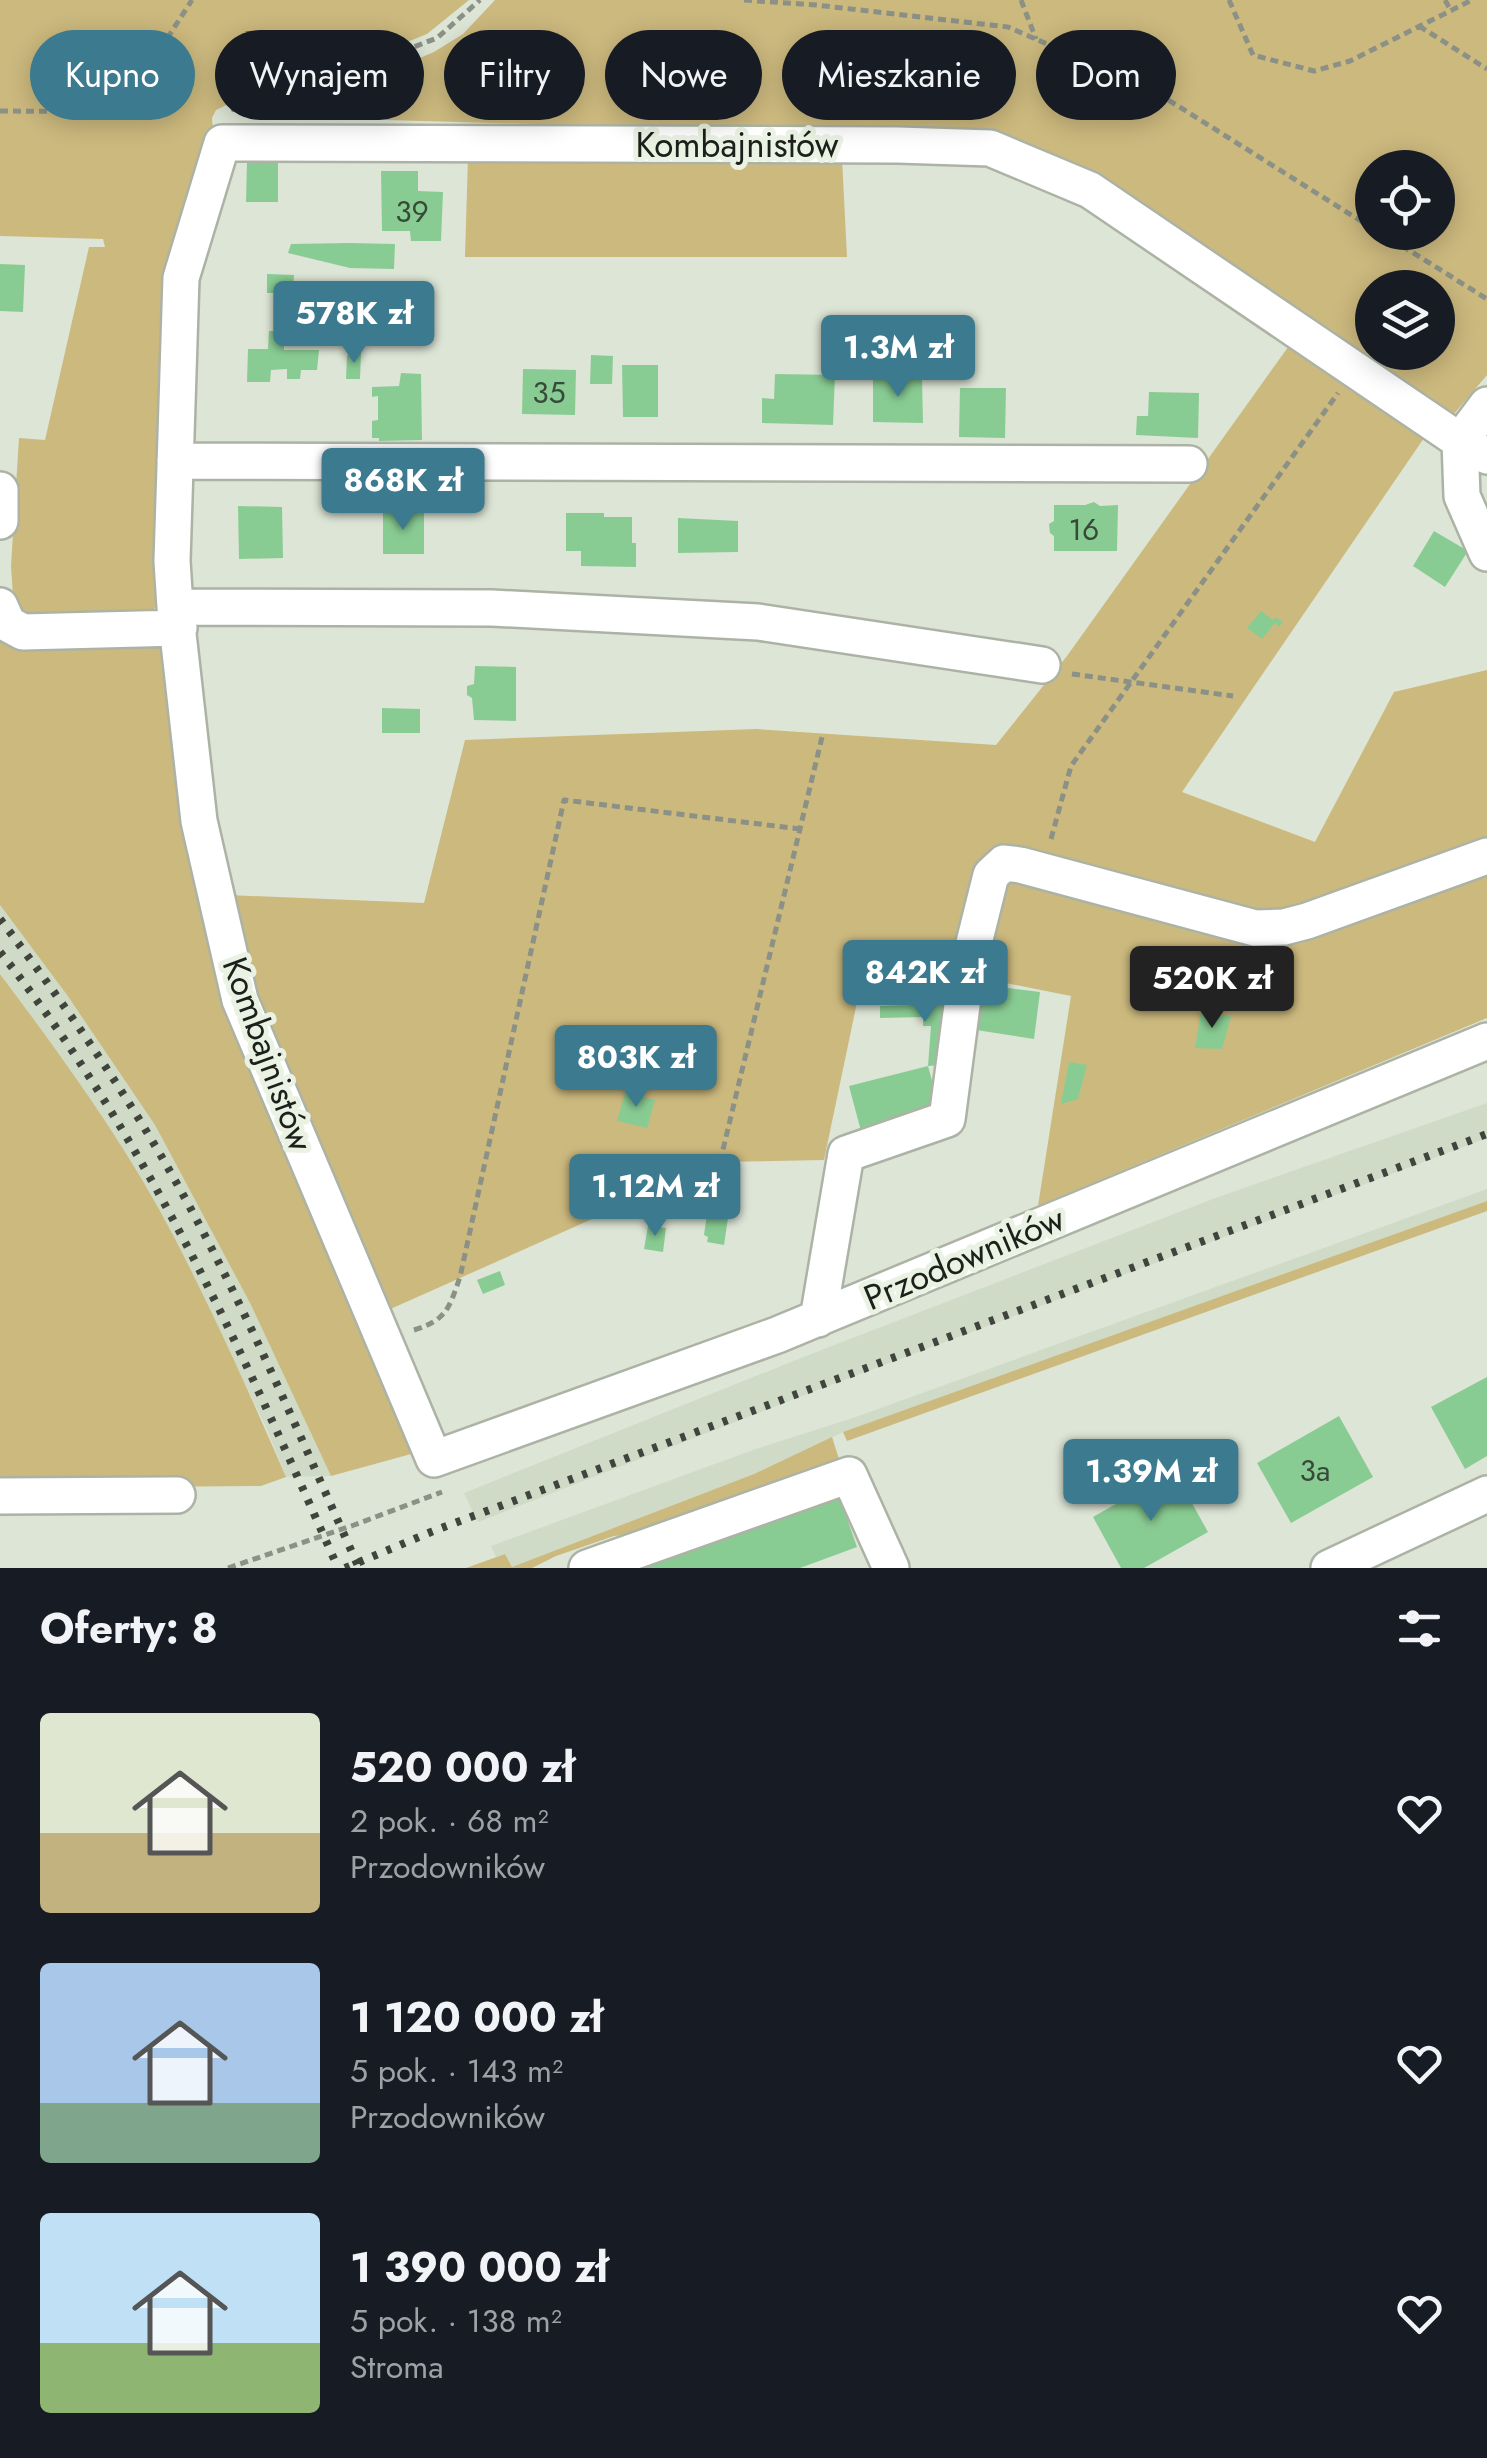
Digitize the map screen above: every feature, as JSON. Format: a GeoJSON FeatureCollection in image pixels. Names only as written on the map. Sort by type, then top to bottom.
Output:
{"type":"FeatureCollection","features":[{"type":"Feature","properties":{"kind":"street","name":"Kombajnistów"},"geometry":{"type":"LineString","coordinates":[[440,1474],[240,1000],[199,821],[172,560],[181,278],[222,143],[990,148],[1090,190],[1473,449]]}},
{"type":"Feature","properties":{"kind":"street"},"geometry":{"type":"LineString","coordinates":[[1487,405],[1462,496],[1487,554]]}},
{"type":"Feature","properties":{"kind":"street"},"geometry":{"type":"LineString","coordinates":[[175,462],[1189,464]]}},
{"type":"Feature","properties":{"kind":"street"},"geometry":{"type":"LineString","coordinates":[[0,490],[0,521]]}},
{"type":"Feature","properties":{"kind":"street"},"geometry":{"type":"LineString","coordinates":[[0,606],[8,624],[23,632],[177,618],[492,608],[758,622],[1042,665]]}},
{"type":"Feature","properties":{"kind":"street"},"geometry":{"type":"LineString","coordinates":[[818,1319],[846,1154],[947,1120],[966,975],[991,874],[1004,863],[1020,864],[1255,928],[1307,921],[1487,856]]}},
{"type":"Feature","properties":{"kind":"street","name":"Przodowników"},"geometry":{"type":"LineString","coordinates":[[440,1474],[1487,1041]]}},
{"type":"Feature","properties":{"kind":"street"},"geometry":{"type":"LineString","coordinates":[[587,1568],[849,1475],[881,1565]]}},
{"type":"Feature","properties":{"kind":"street"},"geometry":{"type":"LineString","coordinates":[[1329,1568],[1487,1494]]}},
{"type":"Feature","properties":{"kind":"street"},"geometry":{"type":"LineString","coordinates":[[0,1496],[177,1495]]}},
{"type":"Feature","properties":{"kind":"path"},"geometry":{"type":"LineString","coordinates":[[0,111],[144,112],[170,34],[192,0]]}},
{"type":"Feature","properties":{"kind":"path"},"geometry":{"type":"LineString","coordinates":[[222,143],[216,118],[270,92],[336,77],[437,38],[480,0]]}},
{"type":"Feature","properties":{"kind":"path"},"geometry":{"type":"LineString","coordinates":[[744,0],[815,3],[1008,27],[1036,39]]}},
{"type":"Feature","properties":{"kind":"path"},"geometry":{"type":"LineString","coordinates":[[1020,0],[1036,39]]}},
{"type":"Feature","properties":{"kind":"path"},"geometry":{"type":"LineString","coordinates":[[1229,0],[1253,54],[1314,71],[1350,61],[1472,0]]}},
{"type":"Feature","properties":{"kind":"path"},"geometry":{"type":"LineString","coordinates":[[1445,0],[1450,11]]}},
{"type":"Feature","properties":{"kind":"path"},"geometry":{"type":"LineString","coordinates":[[1419,26],[1487,69]]}},
{"type":"Feature","properties":{"kind":"path"},"geometry":{"type":"LineString","coordinates":[[1176,104],[1355,217]]}},
{"type":"Feature","properties":{"kind":"path"},"geometry":{"type":"LineString","coordinates":[[1408,250],[1487,300]]}},
{"type":"Feature","properties":{"kind":"path"},"geometry":{"type":"LineString","coordinates":[[1042,871],[1071,766],[1354,370]]}},
{"type":"Feature","properties":{"kind":"path"},"geometry":{"type":"LineString","coordinates":[[1042,665],[1054,672],[1232,696]]}},
{"type":"Feature","properties":{"kind":"path"},"geometry":{"type":"LineString","coordinates":[[720,1162],[822,733]]}},
{"type":"Feature","properties":{"kind":"path"},"geometry":{"type":"LineString","coordinates":[[384,1340],[434,1324],[448,1312],[460,1278],[564,800],[800,828]]}},
{"type":"Feature","properties":{"kind":"path"},"geometry":{"type":"LineString","coordinates":[[228,1568],[354,1525],[440,1474]]}},
{"type":"Feature","properties":{"kind":"shaded area"},"geometry":{"type":"Polygon","coordinates":[[[0,0],[469,0],[424,35],[424,30],[215,30],[214,142],[161,597],[154,609],[146,613],[47,616],[22,611],[13,596],[11,566],[19,438],[45,440],[89,247],[105,247],[103,239],[0,236],[0,0]]]}},
{"type":"Feature","properties":{"kind":"shaded area"},"geometry":{"type":"Polygon","coordinates":[[[495,0],[1487,0],[1487,375],[1453,415],[1387,370],[1455,370],[1455,270],[1355,270],[1355,348],[1101,174],[1001,137],[386,120],[424,120],[424,56],[444,46],[444,120],[585,120],[585,30],[467,30],[495,0]]]}},
{"type":"Feature","properties":{"kind":"shaded area"},"geometry":{"type":"Polygon","coordinates":[[[468,157],[842,158],[847,257],[465,257],[468,157]]]}},
{"type":"Feature","properties":{"kind":"shaded area"},"geometry":{"type":"Polygon","coordinates":[[[1291,343],[1424,438],[1182,792],[1315,842],[1394,692],[1487,670],[1487,1018],[1038,1206],[1071,996],[956,973],[949,999],[861,983],[824,1160],[720,1162],[386,1311],[268,1034],[228,895],[424,903],[465,740],[756,729],[996,745],[1067,656],[1291,343]]]}},
{"type":"Feature","properties":{"kind":"shaded area"},"geometry":{"type":"Polygon","coordinates":[[[0,625],[165,643],[187,818],[422,1451],[331,1476],[250,1303],[155,1125],[0,905],[0,625]]]}},
{"type":"Feature","properties":{"kind":"shaded area"},"geometry":{"type":"Polygon","coordinates":[[[0,905],[155,1125],[250,1303],[331,1476],[286,1477],[172,1233],[81,1087],[0,974],[0,905]]]}},
{"type":"Feature","properties":{"kind":"shaded area"},"geometry":{"type":"Polygon","coordinates":[[[0,974],[92,1101],[154,1201],[218,1325],[286,1477],[261,1486],[0,1486],[0,974]]]}},
{"type":"Feature","properties":{"kind":"shaded area"},"geometry":{"type":"Polygon","coordinates":[[[1487,1103],[1487,1138],[478,1522],[464,1493],[1218,1197],[1487,1103]]]}},
{"type":"Feature","properties":{"kind":"shaded area"},"geometry":{"type":"Polygon","coordinates":[[[1487,1189],[1487,1201],[843,1432],[754,1474],[512,1567],[505,1554],[496,1557],[491,1546],[753,1450],[853,1418],[1487,1189]]]}},
{"type":"Feature","properties":{"kind":"shaded area"},"geometry":{"type":"Polygon","coordinates":[[[1487,1201],[1487,1211],[847,1441],[843,1432],[1487,1201]]]}},
{"type":"Feature","properties":{"kind":"shaded area"},"geometry":{"type":"Polygon","coordinates":[[[832,1437],[839,1468],[724,1500],[636,1534],[614,1536],[556,1556],[532,1568],[466,1568],[505,1554],[512,1567],[754,1474],[832,1437]]]}},
{"type":"Feature","properties":{"kind":"building"},"geometry":{"type":"Polygon","coordinates":[[[247,161],[278,162],[278,202],[246,202],[247,161]]]}},
{"type":"Feature","properties":{"kind":"building"},"geometry":{"type":"Polygon","coordinates":[[[381,171],[418,171],[418,191],[443,192],[441,241],[411,241],[410,231],[382,231],[381,171]]]}},
{"type":"Feature","properties":{"kind":"building"},"geometry":{"type":"Polygon","coordinates":[[[291,244],[395,244],[394,269],[350,268],[288,253],[291,244]]]}},
{"type":"Feature","properties":{"kind":"building"},"geometry":{"type":"Polygon","coordinates":[[[0,264],[25,265],[23,312],[0,311],[0,264]]]}},
{"type":"Feature","properties":{"kind":"building"},"geometry":{"type":"Polygon","coordinates":[[[267,274],[294,275],[293,293],[267,293],[267,274]]]}},
{"type":"Feature","properties":{"kind":"building"},"geometry":{"type":"Polygon","coordinates":[[[377,284],[424,284],[423,343],[376,343],[376,325],[367,325],[367,308],[376,308],[377,284]]]}},
{"type":"Feature","properties":{"kind":"building"},"geometry":{"type":"Polygon","coordinates":[[[269,331],[284,331],[284,350],[319,350],[317,370],[301,370],[300,379],[287,379],[287,369],[271,370],[270,382],[247,382],[248,349],[268,349],[269,331]]]}},
{"type":"Feature","properties":{"kind":"building"},"geometry":{"type":"Polygon","coordinates":[[[349,353],[361,353],[360,379],[346,379],[349,353]]]}},
{"type":"Feature","properties":{"kind":"building"},"geometry":{"type":"Polygon","coordinates":[[[591,355],[613,356],[612,384],[590,384],[591,355]]]}},
{"type":"Feature","properties":{"kind":"building"},"geometry":{"type":"Polygon","coordinates":[[[622,365],[658,365],[658,417],[623,417],[622,365]]]}},
{"type":"Feature","properties":{"kind":"building"},"geometry":{"type":"Polygon","coordinates":[[[523,369],[576,370],[575,415],[522,414],[523,369]]]}},
{"type":"Feature","properties":{"kind":"building"},"geometry":{"type":"Polygon","coordinates":[[[401,373],[421,374],[422,440],[379,441],[372,438],[372,421],[378,420],[378,396],[372,397],[372,387],[399,386],[401,373]]]}},
{"type":"Feature","properties":{"kind":"building"},"geometry":{"type":"Polygon","coordinates":[[[775,374],[835,375],[833,425],[762,423],[762,398],[774,399],[775,374]]]}},
{"type":"Feature","properties":{"kind":"building"},"geometry":{"type":"Polygon","coordinates":[[[873,376],[922,377],[923,423],[873,422],[873,376]]]}},
{"type":"Feature","properties":{"kind":"building"},"geometry":{"type":"Polygon","coordinates":[[[960,388],[1006,388],[1005,438],[959,437],[960,388]]]}},
{"type":"Feature","properties":{"kind":"building"},"geometry":{"type":"Polygon","coordinates":[[[1149,392],[1199,393],[1198,438],[1136,435],[1137,416],[1148,416],[1149,392]]]}},
{"type":"Feature","properties":{"kind":"building"},"geometry":{"type":"Polygon","coordinates":[[[1094,502],[1100,506],[1118,505],[1117,551],[1054,551],[1049,524],[1054,521],[1054,505],[1094,502]]]}},
{"type":"Feature","properties":{"kind":"building"},"geometry":{"type":"Polygon","coordinates":[[[238,506],[282,507],[283,558],[239,559],[238,506]]]}},
{"type":"Feature","properties":{"kind":"building"},"geometry":{"type":"Polygon","coordinates":[[[383,512],[424,513],[424,554],[383,554],[383,512]]]}},
{"type":"Feature","properties":{"kind":"building"},"geometry":{"type":"Polygon","coordinates":[[[566,513],[632,517],[636,567],[581,566],[581,551],[566,551],[566,513]]]}},
{"type":"Feature","properties":{"kind":"building"},"geometry":{"type":"Polygon","coordinates":[[[678,518],[738,521],[738,552],[678,553],[678,518]]]}},
{"type":"Feature","properties":{"kind":"building"},"geometry":{"type":"Polygon","coordinates":[[[1434,531],[1468,551],[1445,587],[1413,566],[1434,531]]]}},
{"type":"Feature","properties":{"kind":"building"},"geometry":{"type":"Polygon","coordinates":[[[1261,611],[1283,622],[1279,627],[1275,623],[1262,639],[1247,628],[1261,611]]]}},
{"type":"Feature","properties":{"kind":"building"},"geometry":{"type":"Polygon","coordinates":[[[475,666],[516,667],[516,721],[474,720],[467,686],[474,684],[475,666]]]}},
{"type":"Feature","properties":{"kind":"building"},"geometry":{"type":"Polygon","coordinates":[[[382,708],[420,709],[420,733],[382,733],[382,708]]]}},
{"type":"Feature","properties":{"kind":"building"},"geometry":{"type":"Polygon","coordinates":[[[975,984],[1040,992],[1034,1039],[970,1029],[975,984]]]}},
{"type":"Feature","properties":{"kind":"building"},"geometry":{"type":"Polygon","coordinates":[[[948,1004],[943,1065],[928,1066],[931,1026],[923,1026],[923,1017],[880,1018],[880,1006],[948,1004]]]}},
{"type":"Feature","properties":{"kind":"building"},"geometry":{"type":"Polygon","coordinates":[[[1201,1012],[1231,1016],[1222,1049],[1195,1048],[1201,1012]]]}},
{"type":"Feature","properties":{"kind":"building"},"geometry":{"type":"Polygon","coordinates":[[[1069,1062],[1087,1065],[1078,1099],[1061,1104],[1069,1062]]]}},
{"type":"Feature","properties":{"kind":"building"},"geometry":{"type":"Polygon","coordinates":[[[928,1066],[940,1110],[861,1131],[849,1086],[928,1066]]]}},
{"type":"Feature","properties":{"kind":"building"},"geometry":{"type":"Polygon","coordinates":[[[625,1093],[655,1100],[647,1128],[617,1121],[625,1093]]]}},
{"type":"Feature","properties":{"kind":"building"},"geometry":{"type":"Polygon","coordinates":[[[707,1214],[728,1218],[724,1245],[707,1242],[707,1214]]]}},
{"type":"Feature","properties":{"kind":"building"},"geometry":{"type":"Polygon","coordinates":[[[648,1226],[666,1228],[663,1252],[644,1249],[648,1226]]]}},
{"type":"Feature","properties":{"kind":"building"},"geometry":{"type":"Polygon","coordinates":[[[500,1271],[505,1285],[483,1294],[477,1280],[500,1271]]]}},
{"type":"Feature","properties":{"kind":"building"},"geometry":{"type":"Polygon","coordinates":[[[1487,1377],[1487,1456],[1465,1469],[1431,1407],[1487,1377]]]}},
{"type":"Feature","properties":{"kind":"building"},"geometry":{"type":"Polygon","coordinates":[[[1339,1416],[1373,1477],[1291,1523],[1257,1463],[1339,1416]]]}},
{"type":"Feature","properties":{"kind":"building"},"geometry":{"type":"Polygon","coordinates":[[[1174,1471],[1208,1532],[1144,1568],[1121,1568],[1093,1517],[1174,1471]]]}},
{"type":"Feature","properties":{"kind":"building"},"geometry":{"type":"Polygon","coordinates":[[[839,1496],[857,1547],[800,1568],[639,1568],[839,1496]]]}},
{"type":"Feature","properties":{"kind":"railway"},"geometry":{"type":"LineString","coordinates":[[0,919],[95,1052],[181,1191],[252,1330],[359,1568]]}},
{"type":"Feature","properties":{"kind":"railway"},"geometry":{"type":"LineString","coordinates":[[0,952],[53,1023],[146,1172],[228,1327],[338,1568]]}},
{"type":"Feature","properties":{"kind":"railway"},"geometry":{"type":"LineString","coordinates":[[345,1568],[431,1532],[1487,1134]]}}]}
